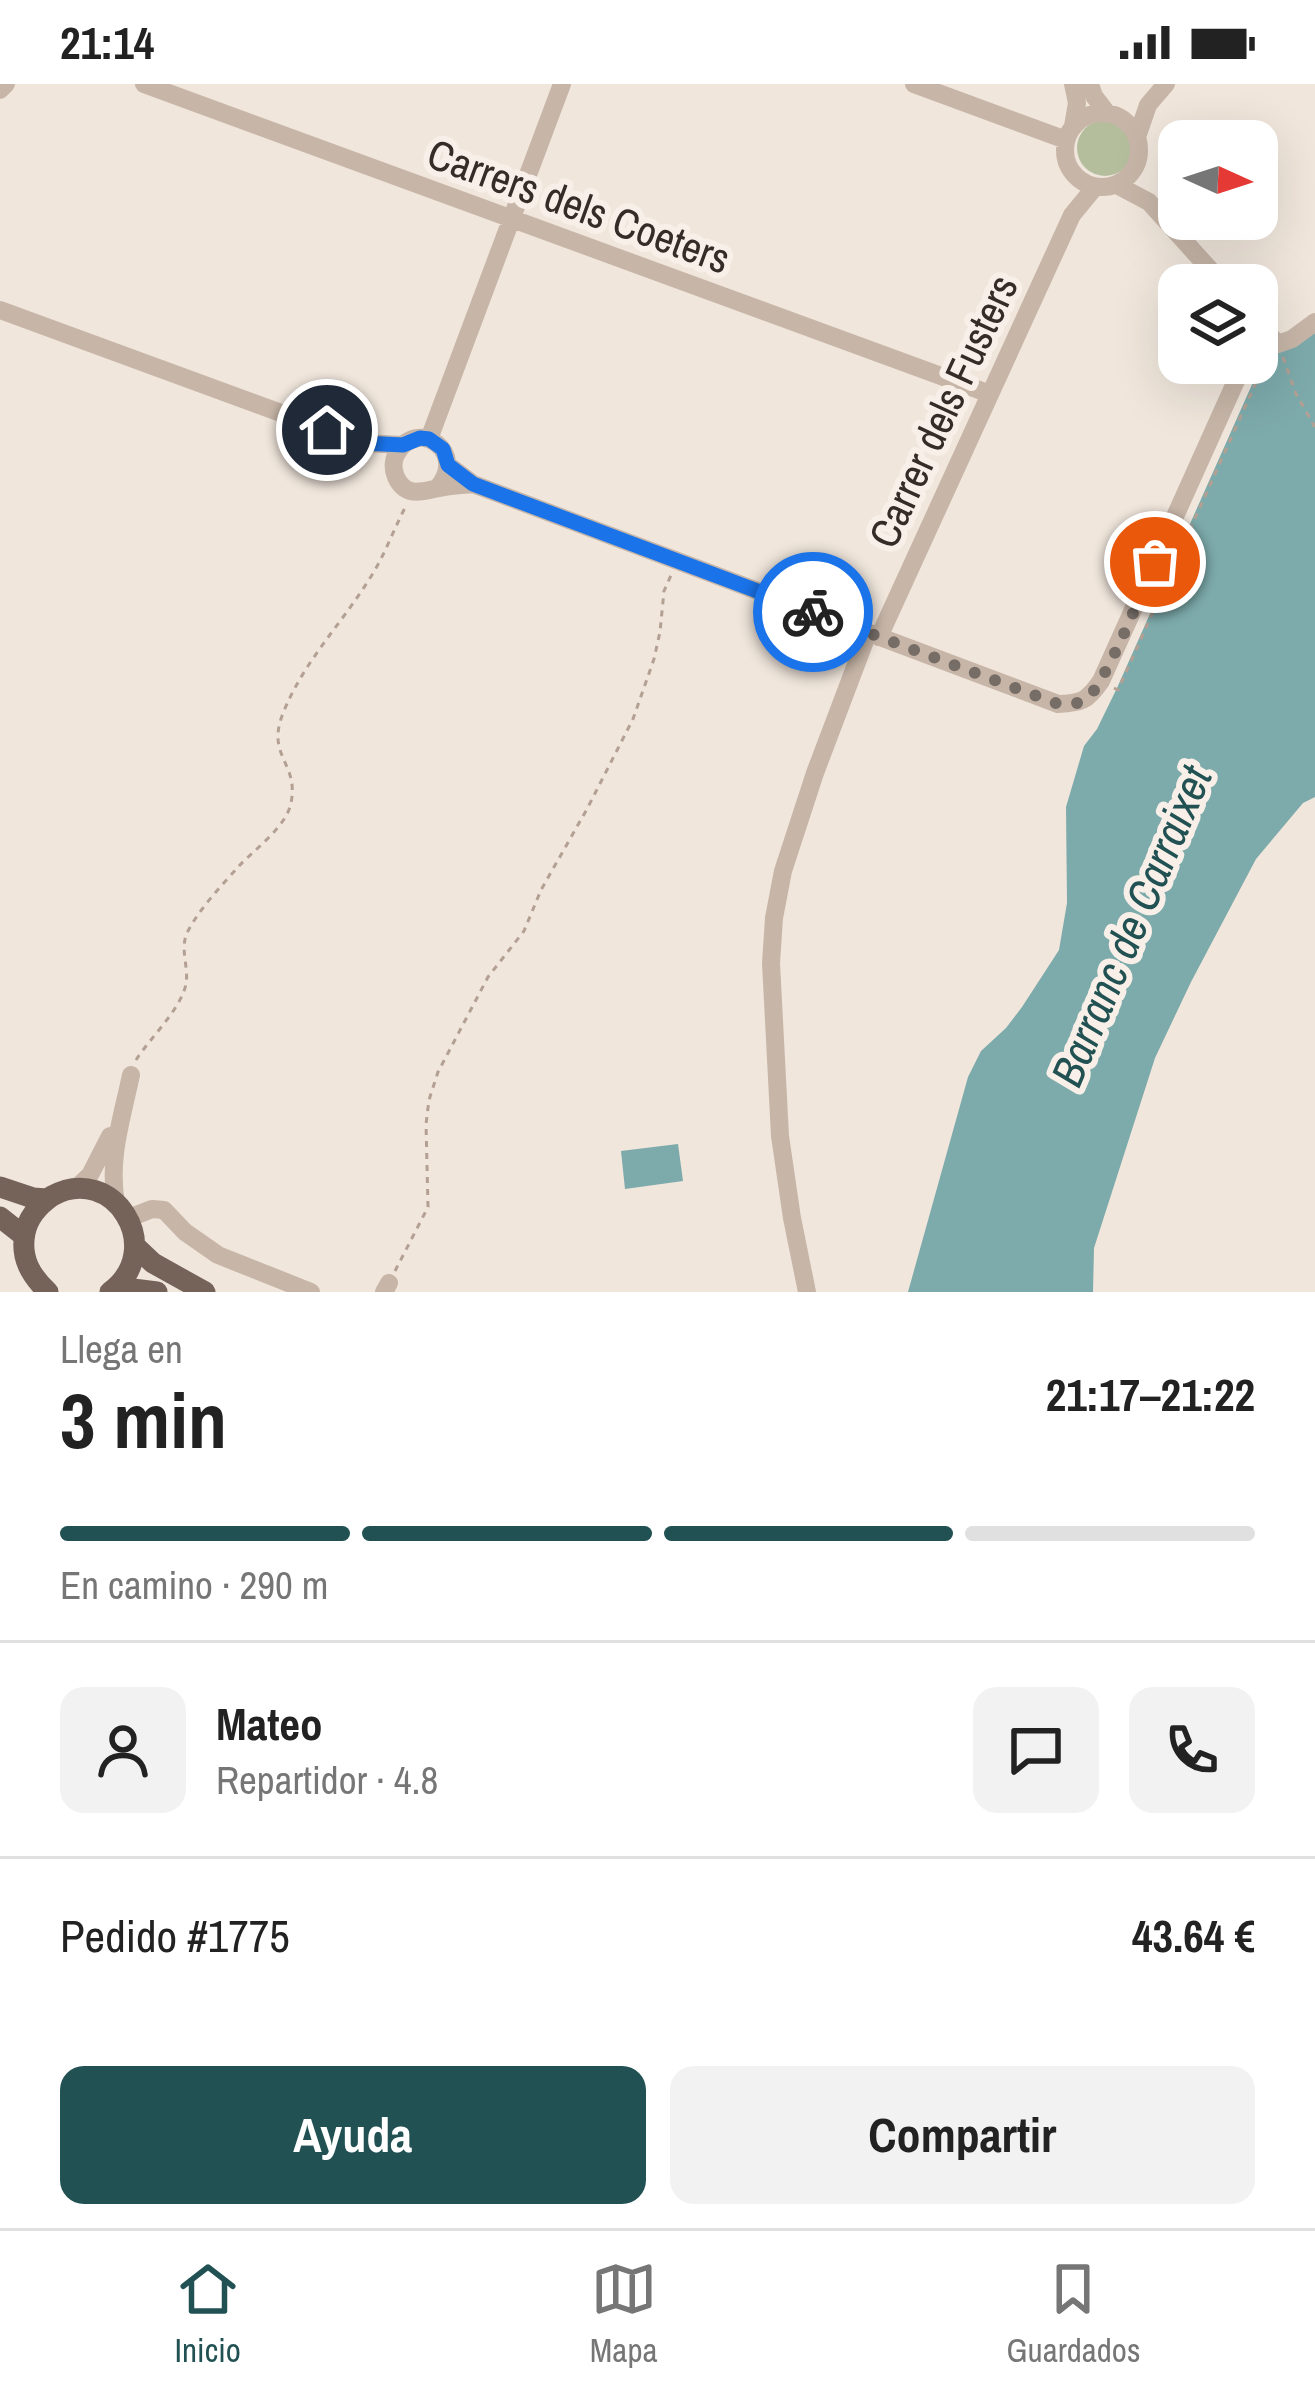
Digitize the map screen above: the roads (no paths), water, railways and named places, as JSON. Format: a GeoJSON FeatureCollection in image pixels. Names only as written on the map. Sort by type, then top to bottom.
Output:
{"type":"FeatureCollection","features":[{"type":"Feature","properties":{"kind":"main road"},"geometry":{"type":"LineString","coordinates":[[0,1187],[47,1199]]}},
{"type":"Feature","properties":{"kind":"main road"},"geometry":{"type":"LineString","coordinates":[[48,1292],[28,1268],[24,1236],[36,1209],[47,1199],[74,1190],[93,1191],[122,1211],[136,1246],[153,1263],[205,1292]]}},
{"type":"Feature","properties":{"kind":"main road"},"geometry":{"type":"LineString","coordinates":[[0,1217],[24,1236]]}},
{"type":"Feature","properties":{"kind":"main road"},"geometry":{"type":"LineString","coordinates":[[113,1290],[127,1276],[136,1246]]}},
{"type":"Feature","properties":{"kind":"main road"},"geometry":{"type":"LineString","coordinates":[[113,1290],[157,1292]]}},
{"type":"Feature","properties":{"kind":"street","name":"Carrers dels Coeters"},"geometry":{"type":"LineString","coordinates":[[144,84],[990,394]]}},
{"type":"Feature","properties":{"kind":"street"},"geometry":{"type":"LineString","coordinates":[[429,439],[562,84]]}},
{"type":"Feature","properties":{"kind":"street"},"geometry":{"type":"LineString","coordinates":[[914,84],[1070,133]]}},
{"type":"Feature","properties":{"kind":"street"},"geometry":{"type":"LineString","coordinates":[[1073,84],[1077,104],[1065,158],[1073,175],[1095,188],[1117,185],[1137,165]]}},
{"type":"Feature","properties":{"kind":"street"},"geometry":{"type":"LineString","coordinates":[[1090,84],[1094,96],[1133,129],[1139,146],[1137,165],[1149,202]]}},
{"type":"Feature","properties":{"kind":"street"},"geometry":{"type":"LineString","coordinates":[[1137,137],[1148,105],[1166,84]]}},
{"type":"Feature","properties":{"kind":"street"},"geometry":{"type":"LineString","coordinates":[[1070,133],[1094,113],[1114,115],[1148,105]]}},
{"type":"Feature","properties":{"kind":"street","name":"Carrer dels Fusters"},"geometry":{"type":"LineString","coordinates":[[1072,215],[1073,175]]}},
{"type":"Feature","properties":{"kind":"street"},"geometry":{"type":"LineString","coordinates":[[1117,185],[1149,202],[1205,264]]}},
{"type":"Feature","properties":{"kind":"street","name":"Carrer dels Fusters"},"geometry":{"type":"LineString","coordinates":[[807,1292],[780,1136],[771,964],[784,871],[815,773],[874,635],[1072,215],[1095,188]]}},
{"type":"Feature","properties":{"kind":"street"},"geometry":{"type":"LineString","coordinates":[[0,310],[363,443],[403,445],[429,439],[443,449],[448,465],[438,487]]}},
{"type":"Feature","properties":{"kind":"street"},"geometry":{"type":"LineString","coordinates":[[1278,336],[1292,339],[1315,322]]}},
{"type":"Feature","properties":{"kind":"street"},"geometry":{"type":"LineString","coordinates":[[448,465],[473,484],[1058,704],[1076,703],[1088,698],[1100,682],[1235,384]]}},
{"type":"Feature","properties":{"kind":"street"},"geometry":{"type":"LineString","coordinates":[[363,443],[394,468]]}},
{"type":"Feature","properties":{"kind":"street"},"geometry":{"type":"LineString","coordinates":[[403,445],[394,468],[400,484],[414,492],[473,484]]}},
{"type":"Feature","properties":{"kind":"street"},"geometry":{"type":"LineString","coordinates":[[74,1190],[102,1154],[131,1075],[113,1156],[112,1181],[122,1211],[164,1210],[218,1255],[311,1292]]}},
{"type":"Feature","properties":{"kind":"water","name":"Barranc de Carraixet"},"geometry":{"type":"Polygon","coordinates":[[[1315,333],[1315,797],[1303,803],[1256,859],[1155,1058],[1094,1248],[1093,1292],[908,1292],[968,1077],[981,1051],[1006,1028],[1059,950],[1067,903],[1066,807],[1084,746],[1117,688],[1252,384],[1278,384],[1278,353],[1315,333]]]}},
{"type":"Feature","properties":{"kind":"water"},"geometry":{"type":"Polygon","coordinates":[[[678,1144],[683,1181],[625,1189],[621,1151],[678,1144]]]}}]}
